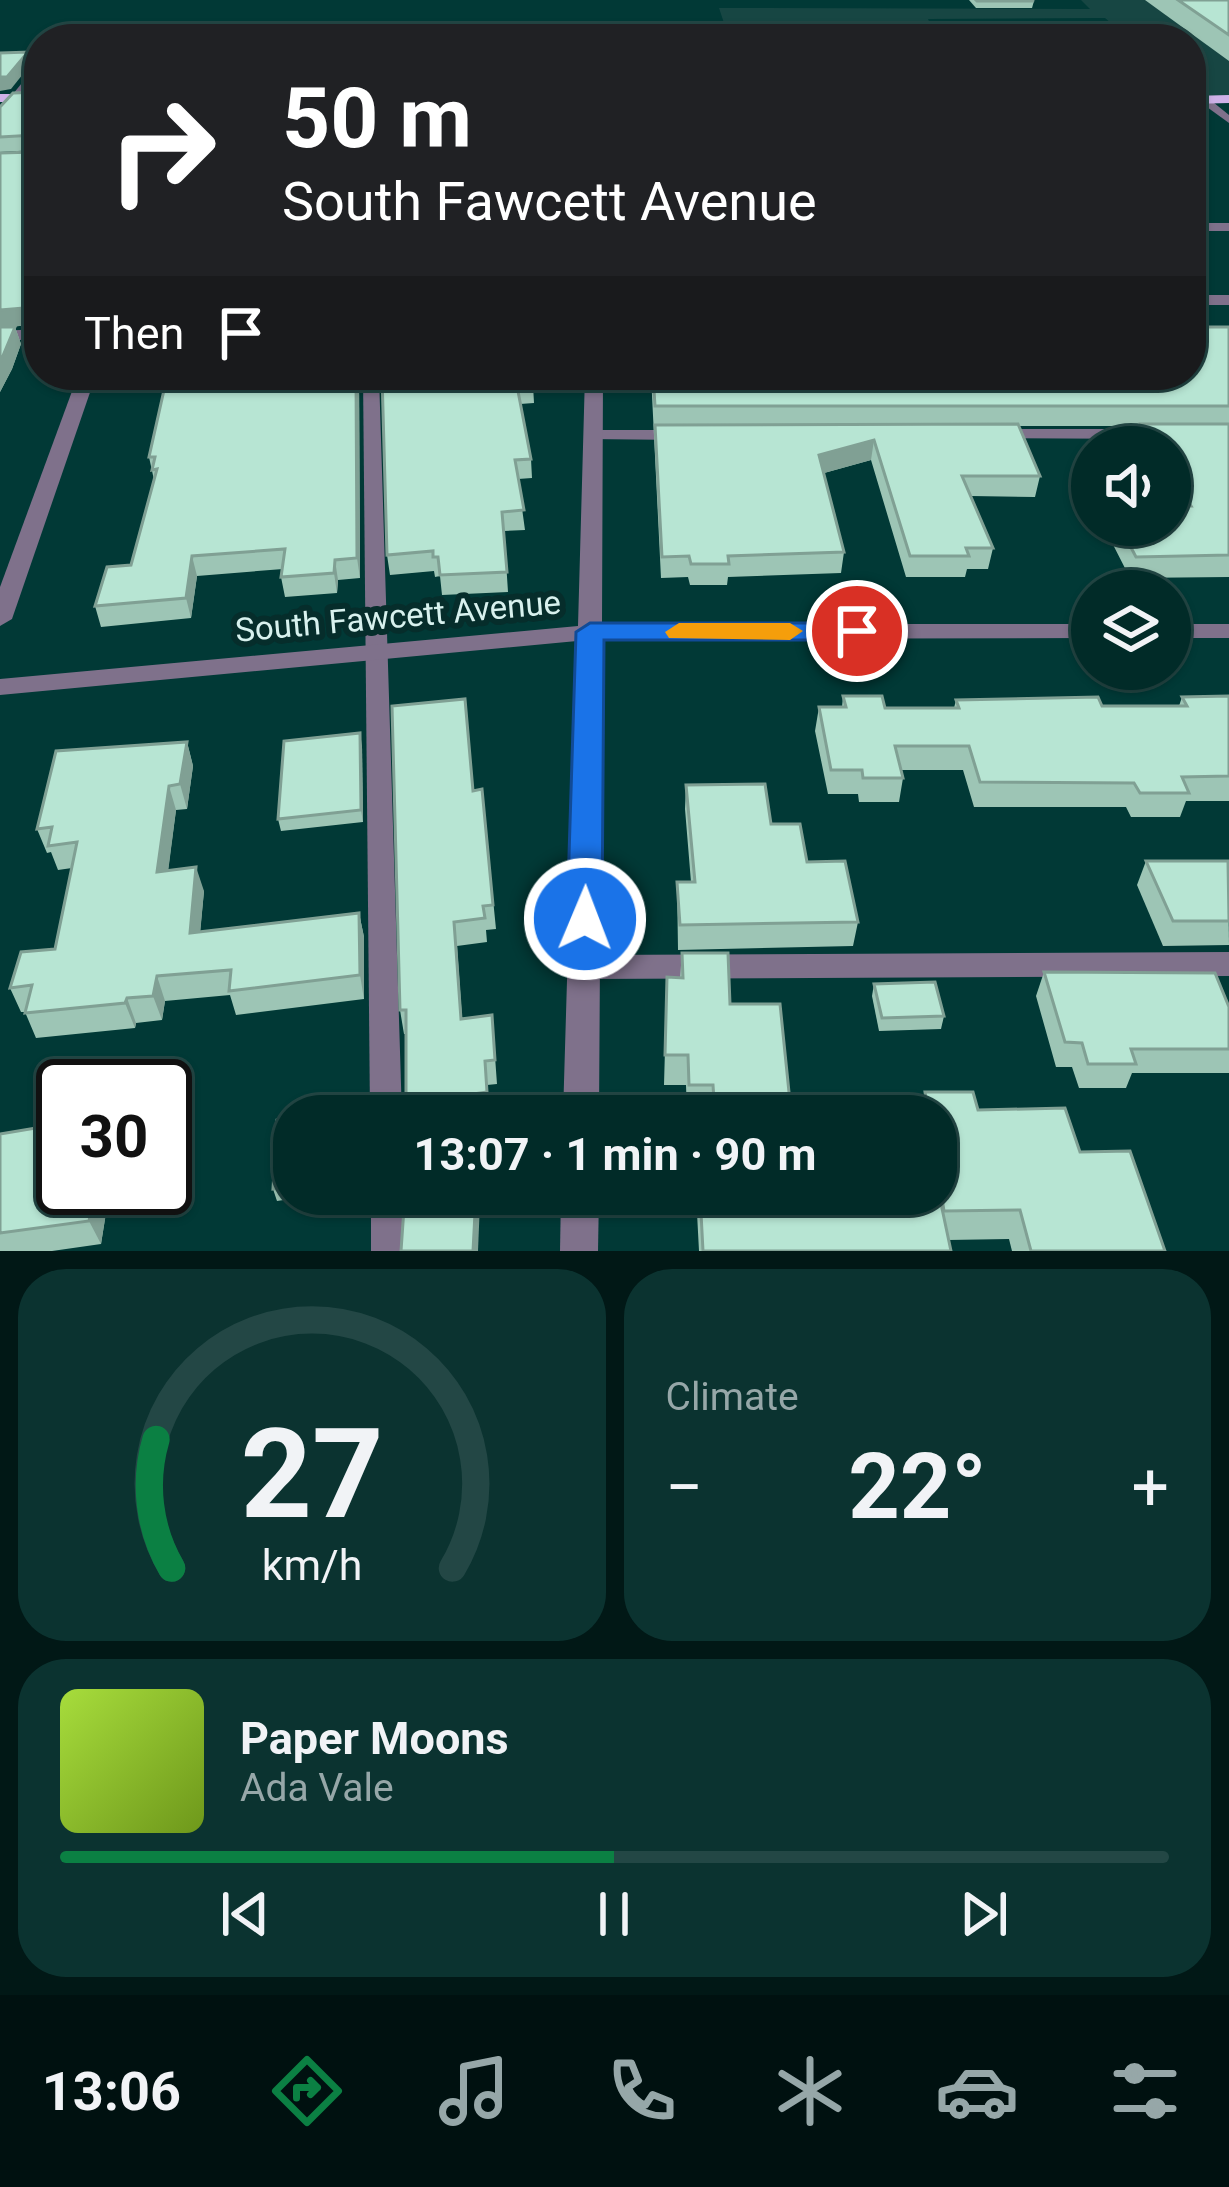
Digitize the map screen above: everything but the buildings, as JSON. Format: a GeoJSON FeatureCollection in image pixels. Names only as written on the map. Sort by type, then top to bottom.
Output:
{"type":"FeatureCollection","features":[{"type":"Feature","properties":{"kind":"street"},"geometry":{"type":"LineString","coordinates":[[0,619],[82,390]]}},
{"type":"Feature","properties":{"kind":"street"},"geometry":{"type":"LineString","coordinates":[[581,1095],[594,390]]}},
{"type":"Feature","properties":{"kind":"street","name":"South Fawcett Avenue"},"geometry":{"type":"LineString","coordinates":[[0,687],[590,632],[1071,631]]}},
{"type":"Feature","properties":{"kind":"street"},"geometry":{"type":"LineString","coordinates":[[1191,631],[1229,631]]}},
{"type":"Feature","properties":{"kind":"street"},"geometry":{"type":"LineString","coordinates":[[579,1251],[580,1215]]}},
{"type":"Feature","properties":{"kind":"lane"},"geometry":{"type":"LineString","coordinates":[[0,117],[7,98]]}},
{"type":"Feature","properties":{"kind":"lane"},"geometry":{"type":"LineString","coordinates":[[371,390],[386,1095]]}},
{"type":"Feature","properties":{"kind":"lane"},"geometry":{"type":"LineString","coordinates":[[972,434],[1071,434]]}},
{"type":"Feature","properties":{"kind":"lane"},"geometry":{"type":"LineString","coordinates":[[593,436],[692,435]]}},
{"type":"Feature","properties":{"kind":"lane"},"geometry":{"type":"LineString","coordinates":[[584,967],[1229,964]]}},
{"type":"Feature","properties":{"kind":"lane"},"geometry":{"type":"LineString","coordinates":[[387,1215],[388,1251]]}},
{"type":"Feature","properties":{"kind":"shaded area"},"geometry":{"type":"Polygon","coordinates":[[[1081,0],[1229,0],[1229,99],[1206,100],[1206,24],[1112,24],[1105,18],[724,24],[719,8],[1090,9],[1081,0]]]}},
{"type":"Feature","properties":{"kind":"slow traffic"},"geometry":{"type":"LineString","coordinates":[[679,632],[790,631]]}},
{"type":"Feature","properties":{"kind":"route"},"geometry":{"type":"LineString","coordinates":[[585,919],[590,632],[857,631]]}}]}
